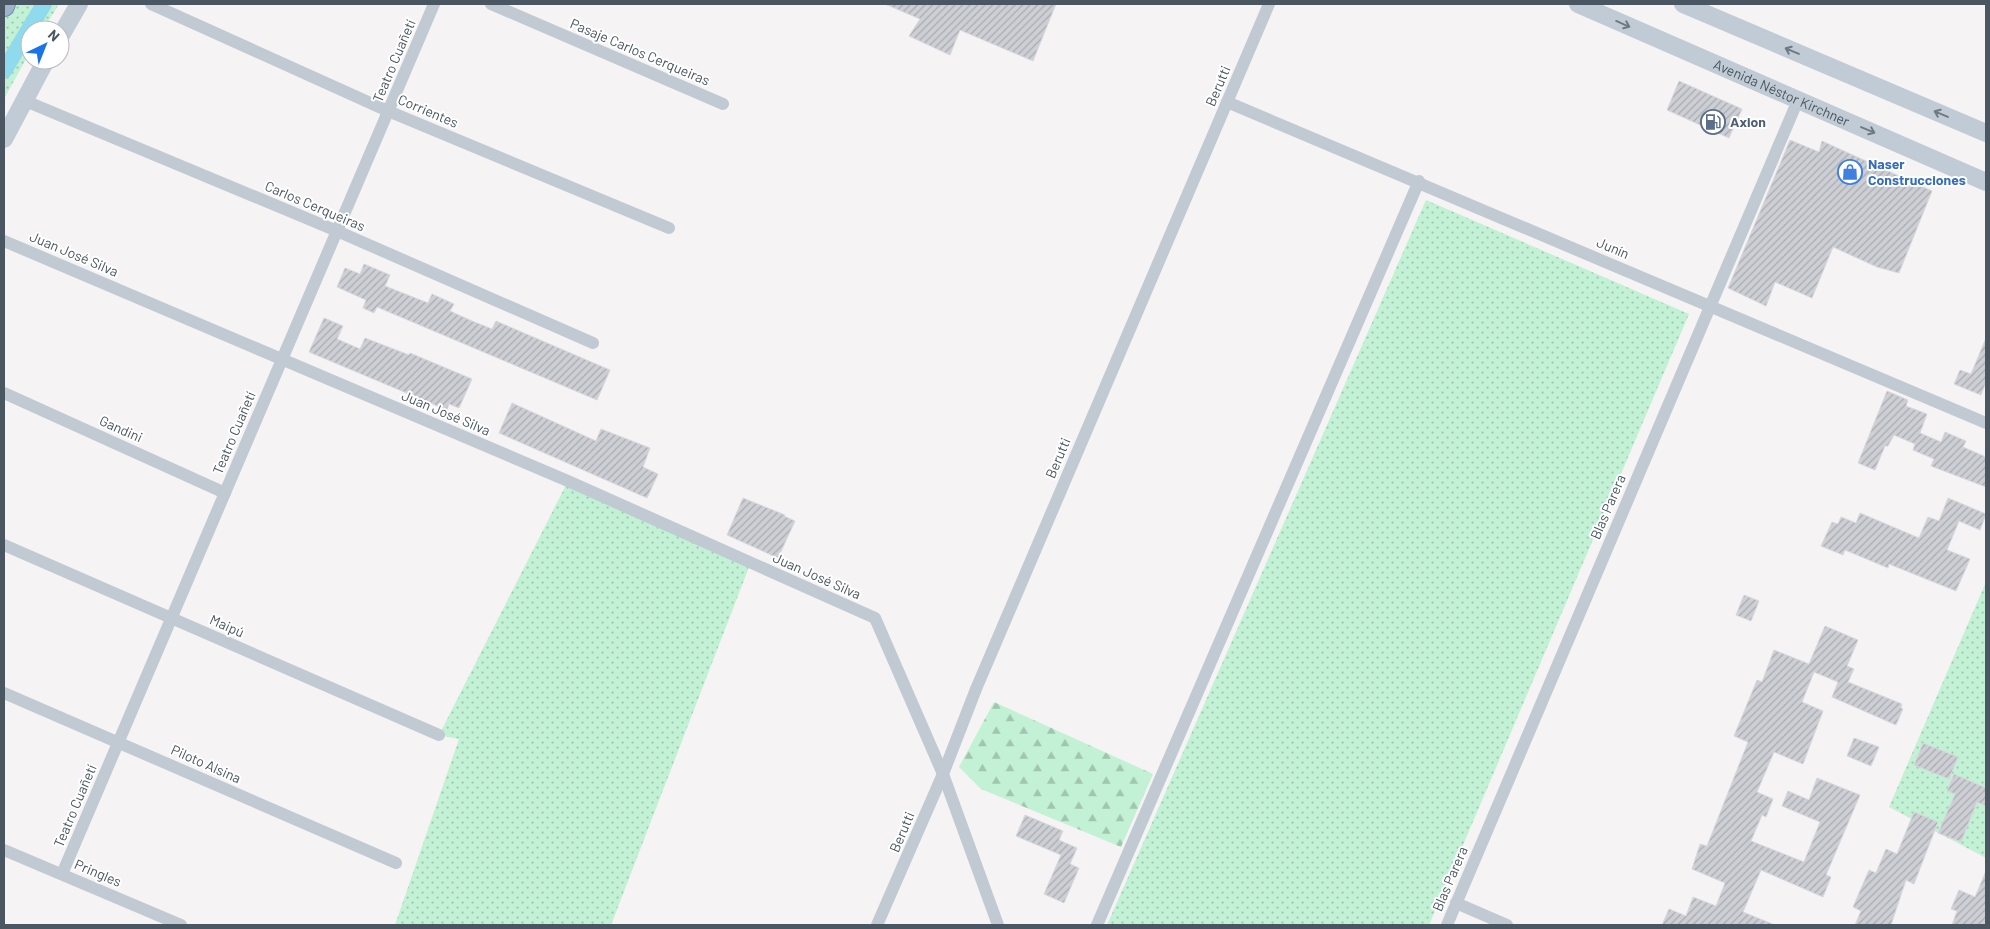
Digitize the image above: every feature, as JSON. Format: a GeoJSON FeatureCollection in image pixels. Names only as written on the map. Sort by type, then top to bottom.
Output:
{"type":"FeatureCollection","features":[{"type":"Feature","properties":{"kind":"main road"},"geometry":{"type":"LineString","coordinates":[[70,20],[79,4]]}},
{"type":"Feature","properties":{"kind":"main road","name":"Avenida Néstor Kirchner"},"geometry":{"type":"LineString","coordinates":[[1578,4],[1986,182]]}},
{"type":"Feature","properties":{"kind":"main road"},"geometry":{"type":"LineString","coordinates":[[1682,4],[1986,133]]}},
{"type":"Feature","properties":{"kind":"main road"},"geometry":{"type":"LineString","coordinates":[[4,139],[40,70]]}},
{"type":"Feature","properties":{"kind":"street","name":"Corrientes"},"geometry":{"type":"LineString","coordinates":[[151,4],[388,111],[669,228]]}},
{"type":"Feature","properties":{"kind":"street","name":"Teatro Cuañetí"},"geometry":{"type":"LineString","coordinates":[[62,874],[434,4]]}},
{"type":"Feature","properties":{"kind":"street","name":"Pasaje Carlos Cerqueiras"},"geometry":{"type":"LineString","coordinates":[[491,4],[723,104]]}},
{"type":"Feature","properties":{"kind":"street","name":"Berutti"},"geometry":{"type":"LineString","coordinates":[[877,925],[943,774],[976,689],[1269,4]]}},
{"type":"Feature","properties":{"kind":"street","name":"Carlos Cerqueiras"},"geometry":{"type":"LineString","coordinates":[[23,100],[337,231],[593,344]]}},
{"type":"Feature","properties":{"kind":"street","name":"Blas Parera"},"geometry":{"type":"LineString","coordinates":[[1447,925],[1798,100]]}},
{"type":"Feature","properties":{"kind":"street","name":"Junín"},"geometry":{"type":"LineString","coordinates":[[1227,102],[1986,423]]}},
{"type":"Feature","properties":{"kind":"street"},"geometry":{"type":"LineString","coordinates":[[1096,925],[1419,182]]}},
{"type":"Feature","properties":{"kind":"street","name":"Juan José Silva"},"geometry":{"type":"LineString","coordinates":[[4,241],[568,481],[875,618],[943,774]]}},
{"type":"Feature","properties":{"kind":"street","name":"Gandini"},"geometry":{"type":"LineString","coordinates":[[4,394],[225,493]]}},
{"type":"Feature","properties":{"kind":"street","name":"Maipú"},"geometry":{"type":"LineString","coordinates":[[4,545],[439,735]]}},
{"type":"Feature","properties":{"kind":"street","name":"Piloto Alsina"},"geometry":{"type":"LineString","coordinates":[[4,693],[396,863]]}},
{"type":"Feature","properties":{"kind":"street"},"geometry":{"type":"LineString","coordinates":[[943,774],[998,925]]}},
{"type":"Feature","properties":{"kind":"street","name":"Pringles"},"geometry":{"type":"LineString","coordinates":[[4,850],[181,925]]}},
{"type":"Feature","properties":{"kind":"street"},"geometry":{"type":"LineString","coordinates":[[1456,903],[1507,925]]}},
{"type":"Feature","properties":{"kind":"green space"},"geometry":{"type":"Polygon","coordinates":[[[4,4],[59,4],[49,20],[20,20],[20,70],[4,99],[4,4]]]}},
{"type":"Feature","properties":{"kind":"green space"},"geometry":{"type":"Polygon","coordinates":[[[1426,200],[1689,314],[1429,925],[1107,925],[1426,200]]]}},
{"type":"Feature","properties":{"kind":"green space"},"geometry":{"type":"Polygon","coordinates":[[[568,481],[751,562],[611,925],[395,925],[459,739],[439,735],[568,481]]]}},
{"type":"Feature","properties":{"kind":"green space"},"geometry":{"type":"Polygon","coordinates":[[[1986,582],[1986,858],[1889,807],[1986,582]]]}},
{"type":"Feature","properties":{"kind":"green space"},"geometry":{"type":"Polygon","coordinates":[[[994,702],[1153,774],[1121,847],[981,789],[959,767],[994,702]]]}},
{"type":"Feature","properties":{"kind":"building"},"geometry":{"type":"Polygon","coordinates":[[[885,4],[1056,4],[1033,61],[960,30],[950,55],[909,36],[920,19],[885,4]]]}},
{"type":"Feature","properties":{"kind":"building"},"geometry":{"type":"Polygon","coordinates":[[[1679,81],[1742,109],[1729,138],[1667,110],[1679,81]]]}},
{"type":"Feature","properties":{"kind":"building"},"geometry":{"type":"Polygon","coordinates":[[[1790,140],[1819,152],[1822,141],[1932,191],[1899,273],[1877,267],[1833,247],[1812,298],[1775,282],[1766,306],[1728,288],[1790,140]]]}},
{"type":"Feature","properties":{"kind":"building"},"geometry":{"type":"Polygon","coordinates":[[[364,264],[390,275],[385,286],[428,303],[432,294],[454,304],[450,311],[472,321],[492,329],[496,321],[610,370],[597,400],[377,307],[374,313],[363,308],[366,300],[337,287],[345,268],[360,274],[364,264]]]}},
{"type":"Feature","properties":{"kind":"building"},"geometry":{"type":"Polygon","coordinates":[[[324,318],[343,326],[337,339],[360,349],[365,338],[409,355],[410,353],[472,379],[459,408],[449,404],[447,410],[309,352],[324,318]]]}},
{"type":"Feature","properties":{"kind":"building"},"geometry":{"type":"Polygon","coordinates":[[[1986,338],[1986,382],[1981,395],[1954,384],[1960,370],[1971,374],[1986,338]]]}},
{"type":"Feature","properties":{"kind":"building"},"geometry":{"type":"Polygon","coordinates":[[[1887,391],[1908,400],[1906,406],[1927,414],[1920,433],[1941,442],[1945,432],[1966,441],[1963,447],[1986,457],[1986,487],[1931,466],[1934,459],[1913,450],[1915,444],[1894,435],[1888,446],[1885,446],[1875,470],[1858,463],[1887,391]]]}},
{"type":"Feature","properties":{"kind":"building"},"geometry":{"type":"Polygon","coordinates":[[[512,403],[596,441],[601,429],[650,448],[643,467],[658,474],[647,498],[499,433],[512,403]]]}},
{"type":"Feature","properties":{"kind":"building"},"geometry":{"type":"Polygon","coordinates":[[[743,498],[795,521],[778,558],[727,535],[743,498]]]}},
{"type":"Feature","properties":{"kind":"building"},"geometry":{"type":"Polygon","coordinates":[[[1948,498],[1986,514],[1980,530],[1959,521],[1947,550],[1970,559],[1956,591],[1889,564],[1888,568],[1845,550],[1843,555],[1821,546],[1832,522],[1838,524],[1841,517],[1856,523],[1860,513],[1919,538],[1928,517],[1939,521],[1948,498]]]}},
{"type":"Feature","properties":{"kind":"building"},"geometry":{"type":"Polygon","coordinates":[[[1744,595],[1759,601],[1751,621],[1736,615],[1744,595]]]}},
{"type":"Feature","properties":{"kind":"building"},"geometry":{"type":"Polygon","coordinates":[[[1825,626],[1858,640],[1847,666],[1854,669],[1848,682],[1902,704],[1901,708],[1903,709],[1896,725],[1832,697],[1838,682],[1814,672],[1802,702],[1823,711],[1803,764],[1774,752],[1757,792],[1773,799],[1766,817],[1762,815],[1751,841],[1804,862],[1820,822],[1782,806],[1788,791],[1809,800],[1817,778],[1860,795],[1826,875],[1831,877],[1823,897],[1761,870],[1743,912],[1775,925],[1662,925],[1669,909],[1686,916],[1693,897],[1716,906],[1725,883],[1692,869],[1700,844],[1707,846],[1748,742],[1734,736],[1757,680],[1762,682],[1774,650],[1809,664],[1825,626]]]}},
{"type":"Feature","properties":{"kind":"building"},"geometry":{"type":"Polygon","coordinates":[[[1854,738],[1879,747],[1871,766],[1847,756],[1854,738]]]}},
{"type":"Feature","properties":{"kind":"building"},"geometry":{"type":"Polygon","coordinates":[[[1923,743],[1958,757],[1949,779],[1914,765],[1923,743]]]}},
{"type":"Feature","properties":{"kind":"building"},"geometry":{"type":"Polygon","coordinates":[[[1954,774],[1986,788],[1986,806],[1977,802],[1961,842],[1938,833],[1955,794],[1947,791],[1954,774]]]}},
{"type":"Feature","properties":{"kind":"building"},"geometry":{"type":"Polygon","coordinates":[[[1914,812],[1938,822],[1914,884],[1906,880],[1891,925],[1855,925],[1861,911],[1853,907],[1869,870],[1876,873],[1886,849],[1897,854],[1914,812]]]}},
{"type":"Feature","properties":{"kind":"building"},"geometry":{"type":"Polygon","coordinates":[[[1025,815],[1063,831],[1059,840],[1077,848],[1070,864],[1079,868],[1064,903],[1044,894],[1061,855],[1016,836],[1025,815]]]}},
{"type":"Feature","properties":{"kind":"building"},"geometry":{"type":"Polygon","coordinates":[[[1986,871],[1986,925],[1952,925],[1957,911],[1951,909],[1959,890],[1975,897],[1986,871]]]}},
{"type":"Feature","properties":{"kind":"waterway"},"geometry":{"type":"LineString","coordinates":[[4,71],[44,4]]}},
{"type":"Feature","properties":{"kind":"place","name":"Axion"},"geometry":{"type":"Point","coordinates":[1713,122]}},
{"type":"Feature","properties":{"kind":"place","name":"Naser Construcciones"},"geometry":{"type":"Point","coordinates":[1850,172]}}]}
